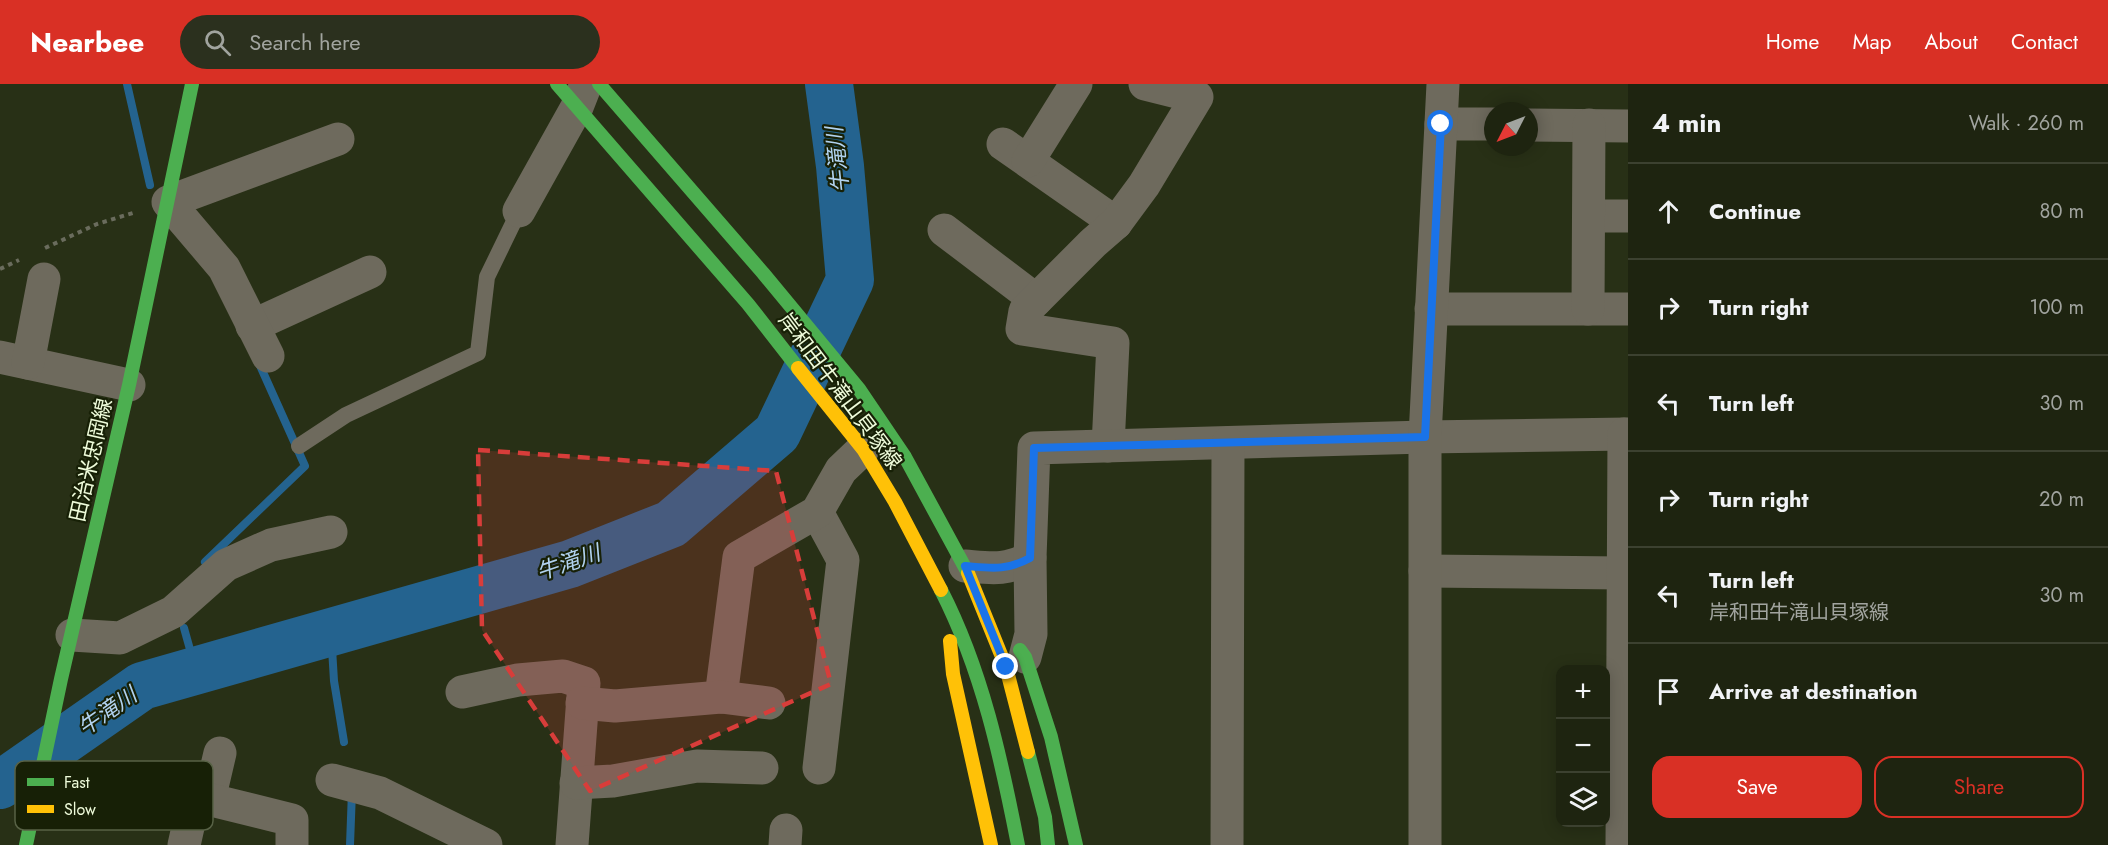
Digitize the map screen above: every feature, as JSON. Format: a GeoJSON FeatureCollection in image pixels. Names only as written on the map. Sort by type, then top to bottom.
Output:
{"type":"FeatureCollection","features":[{"type":"Feature","properties":{"kind":"main road","name":"田治米忠岡線"},"geometry":{"type":"LineString","coordinates":[[44,761],[129,385],[192,84]]}},
{"type":"Feature","properties":{"kind":"main road","name":"岸和田牛滝山貝塚線"},"geometry":{"type":"LineString","coordinates":[[580,90],[763,273],[859,389],[905,457],[970,578],[1006,667],[1045,817],[1048,845]]}},
{"type":"Feature","properties":{"kind":"main road","name":"岸和田牛滝山貝塚線"},"geometry":{"type":"LineString","coordinates":[[580,90],[863,449],[895,502],[946,600],[979,682],[999,748],[1018,845]]}},
{"type":"Feature","properties":{"kind":"main road"},"geometry":{"type":"LineString","coordinates":[[970,578],[1013,641],[1052,737],[1076,845]]}},
{"type":"Feature","properties":{"kind":"main road"},"geometry":{"type":"LineString","coordinates":[[946,600],[953,674],[991,845]]}},
{"type":"Feature","properties":{"kind":"main road","name":"田治米忠岡線"},"geometry":{"type":"LineString","coordinates":[[26,845],[29,830]]}},
{"type":"Feature","properties":{"kind":"street"},"geometry":{"type":"LineString","coordinates":[[1076,84],[1016,152],[1116,223]]}},
{"type":"Feature","properties":{"kind":"street"},"geometry":{"type":"LineString","coordinates":[[1108,446],[1113,343],[1022,329],[1025,311],[1116,223],[1144,185],[1197,97],[1145,84]]}},
{"type":"Feature","properties":{"kind":"street"},"geometry":{"type":"LineString","coordinates":[[1425,845],[1425,437],[1443,84]]}},
{"type":"Feature","properties":{"kind":"street"},"geometry":{"type":"LineString","coordinates":[[519,211],[580,90]]}},
{"type":"Feature","properties":{"kind":"street"},"geometry":{"type":"LineString","coordinates":[[1441,124],[1484,124]]}},
{"type":"Feature","properties":{"kind":"street"},"geometry":{"type":"LineString","coordinates":[[1538,124],[1628,126]]}},
{"type":"Feature","properties":{"kind":"street"},"geometry":{"type":"LineString","coordinates":[[1588,309],[1589,125]]}},
{"type":"Feature","properties":{"kind":"street"},"geometry":{"type":"LineString","coordinates":[[268,356],[224,268],[168,202],[338,139]]}},
{"type":"Feature","properties":{"kind":"street"},"geometry":{"type":"LineString","coordinates":[[1589,216],[1628,216]]}},
{"type":"Feature","properties":{"kind":"street"},"geometry":{"type":"LineString","coordinates":[[944,230],[1036,300]]}},
{"type":"Feature","properties":{"kind":"street"},"geometry":{"type":"LineString","coordinates":[[36,262],[14,360],[129,385]]}},
{"type":"Feature","properties":{"kind":"street"},"geometry":{"type":"LineString","coordinates":[[252,326],[370,272]]}},
{"type":"Feature","properties":{"kind":"street"},"geometry":{"type":"LineString","coordinates":[[1431,309],[1628,309]]}},
{"type":"Feature","properties":{"kind":"street"},"geometry":{"type":"LineString","coordinates":[[1013,641],[1031,634],[1030,558],[1034,448],[1626,434],[1622,845]]}},
{"type":"Feature","properties":{"kind":"street"},"geometry":{"type":"LineString","coordinates":[[1227,845],[1228,443]]}},
{"type":"Feature","properties":{"kind":"street"},"geometry":{"type":"LineString","coordinates":[[721,697],[740,556],[817,512],[841,470],[863,449]]}},
{"type":"Feature","properties":{"kind":"street"},"geometry":{"type":"LineString","coordinates":[[817,512],[843,560],[819,768]]}},
{"type":"Feature","properties":{"kind":"street"},"geometry":{"type":"LineString","coordinates":[[72,635],[120,638],[173,612],[226,566],[271,545],[331,532]]}},
{"type":"Feature","properties":{"kind":"street"},"geometry":{"type":"LineString","coordinates":[[970,578],[1016,566],[1030,558]]}},
{"type":"Feature","properties":{"kind":"street"},"geometry":{"type":"LineString","coordinates":[[1425,571],[1623,573]]}},
{"type":"Feature","properties":{"kind":"street"},"geometry":{"type":"LineString","coordinates":[[462,692],[518,680],[563,676],[584,683],[572,845]]}},
{"type":"Feature","properties":{"kind":"street"},"geometry":{"type":"LineString","coordinates":[[582,703],[615,706],[721,697],[769,703]]}},
{"type":"Feature","properties":{"kind":"street"},"geometry":{"type":"LineString","coordinates":[[213,783],[220,753]]}},
{"type":"Feature","properties":{"kind":"street"},"geometry":{"type":"LineString","coordinates":[[576,783],[613,782],[697,766],[762,768]]}},
{"type":"Feature","properties":{"kind":"street"},"geometry":{"type":"LineString","coordinates":[[332,780],[380,793],[486,845]]}},
{"type":"Feature","properties":{"kind":"street"},"geometry":{"type":"LineString","coordinates":[[213,801],[292,820],[292,845]]}},
{"type":"Feature","properties":{"kind":"street"},"geometry":{"type":"LineString","coordinates":[[184,845],[187,830]]}},
{"type":"Feature","properties":{"kind":"lane"},"geometry":{"type":"LineString","coordinates":[[299,446],[346,415],[478,353],[487,277],[519,211]]}},
{"type":"Feature","properties":{"kind":"path"},"geometry":{"type":"LineString","coordinates":[[0,269],[36,262],[97,224],[168,202]]}},
{"type":"Feature","properties":{"kind":"highlighted area"},"geometry":{"type":"Polygon","coordinates":[[[478,450],[776,471],[831,684],[590,791],[482,630],[478,450]]]}},
{"type":"Feature","properties":{"kind":"waterway"},"geometry":{"type":"LineString","coordinates":[[127,84],[150,185]]}},
{"type":"Feature","properties":{"kind":"waterway","name":"牛滝川"},"geometry":{"type":"LineString","coordinates":[[34,761],[142,686],[570,564],[671,524],[777,433],[850,280],[840,166],[829,84]]}},
{"type":"Feature","properties":{"kind":"waterway"},"geometry":{"type":"LineString","coordinates":[[205,562],[305,466],[258,361]]}},
{"type":"Feature","properties":{"kind":"waterway"},"geometry":{"type":"LineString","coordinates":[[184,628],[196,671]]}},
{"type":"Feature","properties":{"kind":"waterway"},"geometry":{"type":"LineString","coordinates":[[331,632],[334,681],[344,742]]}},
{"type":"Feature","properties":{"kind":"waterway","name":"牛滝川"},"geometry":{"type":"LineString","coordinates":[[0,785],[15,775]]}},
{"type":"Feature","properties":{"kind":"waterway"},"geometry":{"type":"LineString","coordinates":[[350,845],[352,791]]}},
{"type":"Feature","properties":{"kind":"traffic: fast"},"geometry":{"type":"LineString","coordinates":[[44,761],[129,385],[192,84]]}},
{"type":"Feature","properties":{"kind":"traffic: fast"},"geometry":{"type":"LineString","coordinates":[[557,84],[748,304],[798,368]]}},
{"type":"Feature","properties":{"kind":"traffic: fast"},"geometry":{"type":"LineString","coordinates":[[599,84],[763,273],[859,389],[905,457],[968,573]]}},
{"type":"Feature","properties":{"kind":"traffic: fast"},"geometry":{"type":"LineString","coordinates":[[941,590],[968,651],[989,715],[1018,845]]}},
{"type":"Feature","properties":{"kind":"traffic: fast"},"geometry":{"type":"LineString","coordinates":[[1020,650],[1025,657],[1051,737],[1076,845]]}},
{"type":"Feature","properties":{"kind":"traffic: fast"},"geometry":{"type":"LineString","coordinates":[[1028,752],[1045,817],[1048,845]]}},
{"type":"Feature","properties":{"kind":"traffic: fast"},"geometry":{"type":"LineString","coordinates":[[26,845],[29,830]]}},
{"type":"Feature","properties":{"kind":"traffic: slow"},"geometry":{"type":"LineString","coordinates":[[798,368],[863,449],[895,502],[941,590]]}},
{"type":"Feature","properties":{"kind":"traffic: slow"},"geometry":{"type":"LineString","coordinates":[[968,573],[1006,667],[1028,752]]}},
{"type":"Feature","properties":{"kind":"traffic: slow"},"geometry":{"type":"LineString","coordinates":[[950,641],[953,674],[991,845]]}},
{"type":"Feature","properties":{"kind":"route"},"geometry":{"type":"LineString","coordinates":[[1006,667],[965,566],[999,569],[1016,566],[1030,558],[1034,448],[1425,437],[1441,124]]}}]}
